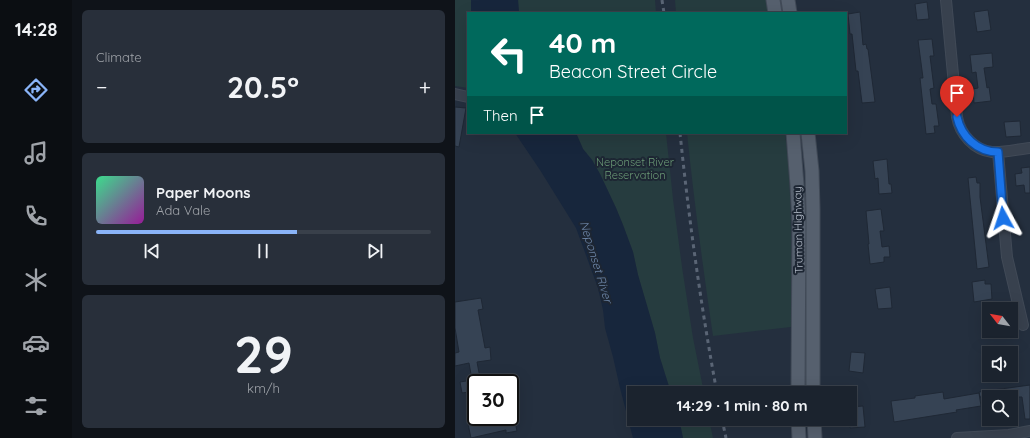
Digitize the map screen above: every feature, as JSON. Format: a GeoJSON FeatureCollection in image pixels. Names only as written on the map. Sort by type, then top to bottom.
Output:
{"type":"FeatureCollection","features":[{"type":"Feature","properties":{"kind":"main road"},"geometry":{"type":"LineString","coordinates":[[773,0],[775,12]]}},
{"type":"Feature","properties":{"kind":"main road"},"geometry":{"type":"LineString","coordinates":[[788,0],[790,12]]}},
{"type":"Feature","properties":{"kind":"main road","name":"Truman Highway"},"geometry":{"type":"LineString","coordinates":[[793,134],[798,204],[798,386]]}},
{"type":"Feature","properties":{"kind":"main road","name":"Truman Highway"},"geometry":{"type":"LineString","coordinates":[[808,134],[813,209],[813,386]]}},
{"type":"Feature","properties":{"kind":"main road"},"geometry":{"type":"LineString","coordinates":[[798,426],[799,438]]}},
{"type":"Feature","properties":{"kind":"main road"},"geometry":{"type":"LineString","coordinates":[[814,426],[815,438]]}},
{"type":"Feature","properties":{"kind":"street"},"geometry":{"type":"LineString","coordinates":[[946,0],[958,122],[963,134],[974,144],[987,150],[998,152],[1030,148]]}},
{"type":"Feature","properties":{"kind":"street"},"geometry":{"type":"LineString","coordinates":[[455,94],[467,97]]}},
{"type":"Feature","properties":{"kind":"street"},"geometry":{"type":"LineString","coordinates":[[998,152],[1007,257],[1023,325]]}},
{"type":"Feature","properties":{"kind":"street"},"geometry":{"type":"LineString","coordinates":[[957,438],[1010,437],[1030,431]]}},
{"type":"Feature","properties":{"kind":"green space"},"geometry":{"type":"Polygon","coordinates":[[[455,0],[471,0],[471,12],[467,12],[467,88],[455,86],[455,0]]]}},
{"type":"Feature","properties":{"kind":"green space"},"geometry":{"type":"Polygon","coordinates":[[[518,0],[655,0],[656,12],[519,12],[518,0]]]}},
{"type":"Feature","properties":{"kind":"green space"},"geometry":{"type":"Polygon","coordinates":[[[675,0],[766,0],[768,12],[676,12],[675,0]]]}},
{"type":"Feature","properties":{"kind":"green space","name":"Neponset River Reservation"},"geometry":{"type":"Polygon","coordinates":[[[576,134],[666,134],[682,267],[693,338],[703,386],[669,386],[660,358],[655,333],[638,275],[633,252],[616,208],[592,160],[583,149],[576,134]]]}},
{"type":"Feature","properties":{"kind":"green space"},"geometry":{"type":"Polygon","coordinates":[[[687,134],[785,134],[788,157],[790,206],[791,327],[713,336],[687,134]]]}},
{"type":"Feature","properties":{"kind":"green space"},"geometry":{"type":"Polygon","coordinates":[[[680,426],[710,426],[713,438],[683,438],[680,426]]]}},
{"type":"Feature","properties":{"kind":"water"},"geometry":{"type":"Polygon","coordinates":[[[471,0],[518,0],[519,12],[471,12],[471,0]]]}},
{"type":"Feature","properties":{"kind":"water","name":"Neponset River"},"geometry":{"type":"Polygon","coordinates":[[[516,134],[576,134],[583,149],[592,160],[600,174],[623,225],[633,252],[638,275],[655,333],[660,358],[669,386],[627,386],[627,415],[605,328],[598,288],[576,228],[516,134]]]}},
{"type":"Feature","properties":{"kind":"water"},"geometry":{"type":"Polygon","coordinates":[[[630,426],[680,426],[683,438],[633,438],[630,426]]]}},
{"type":"Feature","properties":{"kind":"building"},"geometry":{"type":"Polygon","coordinates":[[[927,2],[929,19],[917,20],[915,4],[927,2]]]}},
{"type":"Feature","properties":{"kind":"building"},"geometry":{"type":"Polygon","coordinates":[[[988,10],[991,30],[977,32],[974,12],[988,10]]]}},
{"type":"Feature","properties":{"kind":"building"},"geometry":{"type":"Polygon","coordinates":[[[860,12],[863,45],[866,44],[868,49],[875,102],[862,103],[858,71],[856,71],[848,14],[860,12]]]}},
{"type":"Feature","properties":{"kind":"building"},"geometry":{"type":"Polygon","coordinates":[[[932,39],[934,56],[930,56],[934,88],[930,89],[932,104],[936,104],[939,126],[934,126],[935,133],[926,134],[920,78],[923,78],[918,40],[932,39]]]}},
{"type":"Feature","properties":{"kind":"building"},"geometry":{"type":"Polygon","coordinates":[[[992,53],[993,67],[984,68],[987,88],[989,87],[991,101],[974,103],[973,89],[978,88],[976,72],[972,73],[970,55],[992,53]]]}},
{"type":"Feature","properties":{"kind":"building"},"geometry":{"type":"Polygon","coordinates":[[[455,107],[466,108],[459,147],[455,146],[455,107]]]}},
{"type":"Feature","properties":{"kind":"building"},"geometry":{"type":"Polygon","coordinates":[[[1020,121],[1021,136],[1006,137],[1004,122],[1020,121]]]}},
{"type":"Feature","properties":{"kind":"building"},"geometry":{"type":"Polygon","coordinates":[[[887,159],[889,184],[891,184],[892,193],[879,194],[878,178],[875,179],[873,161],[887,159]]]}},
{"type":"Feature","properties":{"kind":"building"},"geometry":{"type":"Polygon","coordinates":[[[1030,167],[1030,193],[1025,193],[1024,185],[1016,186],[1015,174],[1022,173],[1021,168],[1030,167]]]}},
{"type":"Feature","properties":{"kind":"building"},"geometry":{"type":"Polygon","coordinates":[[[976,177],[977,183],[980,183],[980,197],[989,267],[977,269],[968,178],[976,177]]]}},
{"type":"Feature","properties":{"kind":"building"},"geometry":{"type":"Polygon","coordinates":[[[881,209],[884,231],[880,231],[882,247],[889,246],[890,257],[884,257],[884,262],[870,264],[866,211],[881,209]]]}},
{"type":"Feature","properties":{"kind":"building"},"geometry":{"type":"Polygon","coordinates":[[[985,280],[985,284],[991,284],[992,299],[974,302],[972,282],[985,280]]]}},
{"type":"Feature","properties":{"kind":"building"},"geometry":{"type":"Polygon","coordinates":[[[890,287],[892,308],[878,309],[875,289],[890,287]]]}},
{"type":"Feature","properties":{"kind":"building"},"geometry":{"type":"Polygon","coordinates":[[[481,298],[483,309],[478,310],[485,348],[490,347],[491,360],[477,362],[479,374],[471,374],[469,363],[455,366],[455,353],[459,352],[455,328],[455,302],[481,298]]]}},
{"type":"Feature","properties":{"kind":"building"},"geometry":{"type":"Polygon","coordinates":[[[851,352],[865,353],[863,373],[849,371],[851,352]]]}},
{"type":"Feature","properties":{"kind":"building"},"geometry":{"type":"Polygon","coordinates":[[[467,381],[467,392],[462,393],[460,382],[467,381]]]}},
{"type":"Feature","properties":{"kind":"building"},"geometry":{"type":"Polygon","coordinates":[[[1030,385],[1030,419],[1025,419],[1022,397],[1018,397],[1018,390],[994,390],[1030,385]]]}},
{"type":"Feature","properties":{"kind":"building"},"geometry":{"type":"Polygon","coordinates":[[[943,392],[944,399],[979,393],[981,406],[956,410],[957,412],[894,422],[891,401],[943,392]]]}},
{"type":"Feature","properties":{"kind":"building"},"geometry":{"type":"Polygon","coordinates":[[[979,392],[982,392],[982,397],[980,397],[979,392]]]}},
{"type":"Feature","properties":{"kind":"building"},"geometry":{"type":"Polygon","coordinates":[[[857,406],[863,406],[865,427],[850,428],[850,426],[857,426],[857,406]]]}},
{"type":"Feature","properties":{"kind":"building"},"geometry":{"type":"Polygon","coordinates":[[[468,426],[516,426],[517,431],[506,433],[506,430],[471,438],[468,426]]]}},
{"type":"Feature","properties":{"kind":"railway"},"geometry":{"type":"LineString","coordinates":[[662,0],[664,12]]}},
{"type":"Feature","properties":{"kind":"railway"},"geometry":{"type":"LineString","coordinates":[[680,134],[696,263],[716,386]]}},
{"type":"Feature","properties":{"kind":"railway"},"geometry":{"type":"LineString","coordinates":[[723,426],[726,438]]}},
{"type":"Feature","properties":{"kind":"route"},"geometry":{"type":"LineString","coordinates":[[957,117],[960,129],[968,139],[981,148],[998,152],[1003,218]]}}]}
